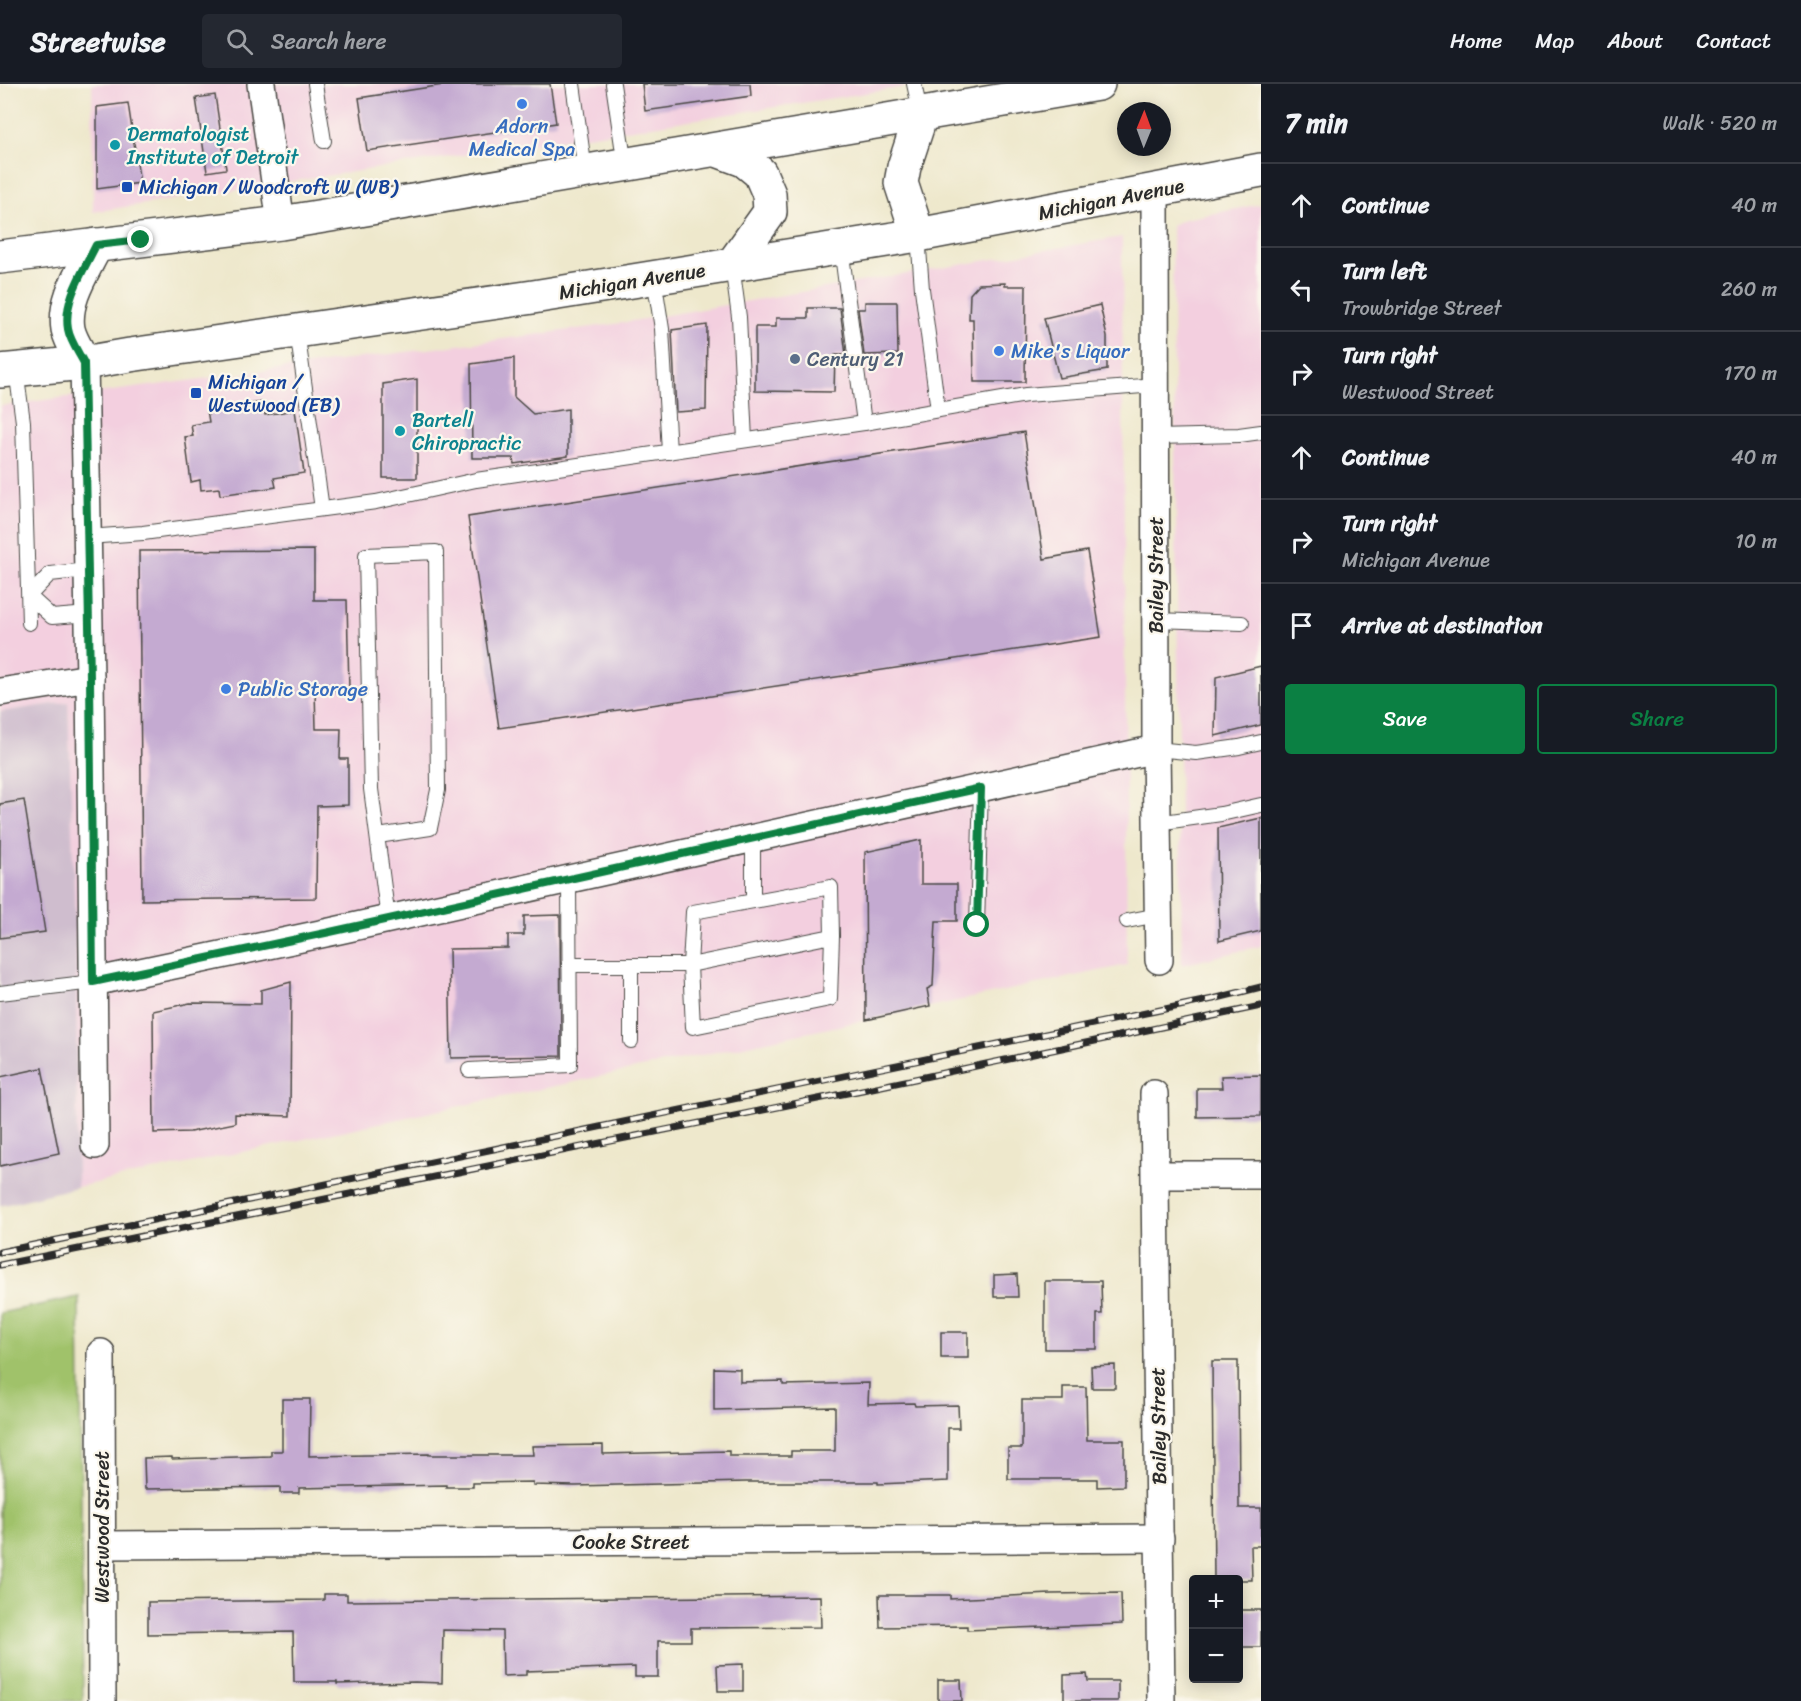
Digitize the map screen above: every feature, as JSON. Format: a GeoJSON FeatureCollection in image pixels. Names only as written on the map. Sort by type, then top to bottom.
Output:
{"type":"FeatureCollection","features":[{"type":"Feature","properties":{"kind":"main road"},"geometry":{"type":"LineString","coordinates":[[0,257],[281,223],[625,166],[717,150],[917,99],[1098,84]]}},
{"type":"Feature","properties":{"kind":"main road"},"geometry":{"type":"LineString","coordinates":[[917,99],[902,183],[918,235]]}},
{"type":"Feature","properties":{"kind":"main road"},"geometry":{"type":"LineString","coordinates":[[717,150],[744,160],[760,173],[770,194],[770,212],[732,265]]}},
{"type":"Feature","properties":{"kind":"main road","name":"Michigan Avenue"},"geometry":{"type":"LineString","coordinates":[[8,370],[84,363],[654,278],[918,235],[1261,170]]}},
{"type":"Feature","properties":{"kind":"main road"},"geometry":{"type":"LineString","coordinates":[[84,363],[68,331],[67,312],[72,295],[96,245]]}},
{"type":"Feature","properties":{"kind":"street"},"geometry":{"type":"LineString","coordinates":[[261,84],[281,223]]}},
{"type":"Feature","properties":{"kind":"street","name":"Bailey Street"},"geometry":{"type":"LineString","coordinates":[[1155,191],[1156,749],[1159,960]]}},
{"type":"Feature","properties":{"kind":"street"},"geometry":{"type":"LineString","coordinates":[[84,363],[95,1145]]}},
{"type":"Feature","properties":{"kind":"street"},"geometry":{"type":"LineString","coordinates":[[0,692],[90,678]]}},
{"type":"Feature","properties":{"kind":"street"},"geometry":{"type":"LineString","coordinates":[[93,982],[1156,749]]}},
{"type":"Feature","properties":{"kind":"street","name":"Bailey Street"},"geometry":{"type":"LineString","coordinates":[[1154,1094],[1161,1701]]}},
{"type":"Feature","properties":{"kind":"street"},"geometry":{"type":"LineString","coordinates":[[1156,1163],[1261,1175]]}},
{"type":"Feature","properties":{"kind":"street","name":"Westwood Street"},"geometry":{"type":"LineString","coordinates":[[101,1353],[102,1701]]}},
{"type":"Feature","properties":{"kind":"street","name":"Cooke Street"},"geometry":{"type":"LineString","coordinates":[[102,1545],[1160,1538]]}},
{"type":"Feature","properties":{"kind":"lane"},"geometry":{"type":"LineString","coordinates":[[315,84],[324,141]]}},
{"type":"Feature","properties":{"kind":"lane"},"geometry":{"type":"LineString","coordinates":[[573,84],[585,172]]}},
{"type":"Feature","properties":{"kind":"lane"},"geometry":{"type":"LineString","coordinates":[[613,84],[625,166]]}},
{"type":"Feature","properties":{"kind":"lane"},"geometry":{"type":"LineString","coordinates":[[918,235],[922,289],[938,410]]}},
{"type":"Feature","properties":{"kind":"lane"},"geometry":{"type":"LineString","coordinates":[[841,247],[864,423]]}},
{"type":"Feature","properties":{"kind":"lane"},"geometry":{"type":"LineString","coordinates":[[732,265],[739,317],[745,440]]}},
{"type":"Feature","properties":{"kind":"lane"},"geometry":{"type":"LineString","coordinates":[[654,278],[662,328],[669,452]]}},
{"type":"Feature","properties":{"kind":"lane"},"geometry":{"type":"LineString","coordinates":[[297,331],[322,509]]}},
{"type":"Feature","properties":{"kind":"lane"},"geometry":{"type":"LineString","coordinates":[[8,370],[23,422],[29,623]]}},
{"type":"Feature","properties":{"kind":"lane"},"geometry":{"type":"LineString","coordinates":[[87,537],[143,533],[376,502],[476,480],[864,423],[1026,395],[1156,385]]}},
{"type":"Feature","properties":{"kind":"lane"},"geometry":{"type":"LineString","coordinates":[[1156,437],[1239,435],[1261,432]]}},
{"type":"Feature","properties":{"kind":"lane"},"geometry":{"type":"LineString","coordinates":[[378,836],[430,828],[438,790],[436,552],[366,555],[371,789],[388,919]]}},
{"type":"Feature","properties":{"kind":"lane"},"geometry":{"type":"LineString","coordinates":[[29,596],[50,574],[88,570]]}},
{"type":"Feature","properties":{"kind":"lane"},"geometry":{"type":"LineString","coordinates":[[29,596],[52,617],[89,614]]}},
{"type":"Feature","properties":{"kind":"lane"},"geometry":{"type":"LineString","coordinates":[[1156,620],[1242,623]]}},
{"type":"Feature","properties":{"kind":"lane"},"geometry":{"type":"LineString","coordinates":[[1156,749],[1196,753],[1261,742]]}},
{"type":"Feature","properties":{"kind":"lane"},"geometry":{"type":"LineString","coordinates":[[977,925],[981,788]]}},
{"type":"Feature","properties":{"kind":"lane"},"geometry":{"type":"LineString","coordinates":[[1157,823],[1221,814],[1261,805]]}},
{"type":"Feature","properties":{"kind":"lane"},"geometry":{"type":"LineString","coordinates":[[753,839],[753,901]]}},
{"type":"Feature","properties":{"kind":"lane"},"geometry":{"type":"LineString","coordinates":[[469,1070],[570,1065],[569,879]]}},
{"type":"Feature","properties":{"kind":"lane"},"geometry":{"type":"LineString","coordinates":[[831,887],[831,936],[830,999],[693,1027],[690,964],[693,912],[831,887]]}},
{"type":"Feature","properties":{"kind":"lane"},"geometry":{"type":"LineString","coordinates":[[1127,921],[1158,915]]}},
{"type":"Feature","properties":{"kind":"lane"},"geometry":{"type":"LineString","coordinates":[[570,965],[690,964],[831,936]]}},
{"type":"Feature","properties":{"kind":"lane"},"geometry":{"type":"LineString","coordinates":[[631,965],[631,1041]]}},
{"type":"Feature","properties":{"kind":"lane"},"geometry":{"type":"LineString","coordinates":[[0,993],[93,982]]}},
{"type":"Feature","properties":{"kind":"shaded area"},"geometry":{"type":"Polygon","coordinates":[[[92,84],[925,84],[93,212],[92,84]]]}},
{"type":"Feature","properties":{"kind":"shaded area"},"geometry":{"type":"Polygon","coordinates":[[[1261,204],[1261,946],[1182,965],[1172,225],[1185,219],[1261,204]]]}},
{"type":"Feature","properties":{"kind":"shaded area"},"geometry":{"type":"Polygon","coordinates":[[[1122,237],[1127,965],[77,1187],[76,957],[68,702],[0,712],[0,406],[615,324],[1122,237]]]}},
{"type":"Feature","properties":{"kind":"shaded area"},"geometry":{"type":"Polygon","coordinates":[[[68,702],[76,957],[77,1187],[0,1206],[0,712],[68,702]]]}},
{"type":"Feature","properties":{"kind":"green space"},"geometry":{"type":"Polygon","coordinates":[[[79,1297],[83,1701],[0,1701],[0,1313],[79,1297]]]}},
{"type":"Feature","properties":{"kind":"building"},"geometry":{"type":"Polygon","coordinates":[[[450,84],[550,84],[556,123],[367,151],[359,98],[450,84]]]}},
{"type":"Feature","properties":{"kind":"building"},"geometry":{"type":"Polygon","coordinates":[[[642,84],[750,84],[751,96],[645,111],[642,84]]]}},
{"type":"Feature","properties":{"kind":"building"},"geometry":{"type":"Polygon","coordinates":[[[215,95],[226,169],[207,172],[196,98],[215,95]]]}},
{"type":"Feature","properties":{"kind":"building","name":"Dermatologist Institute of Detroit"},"geometry":{"type":"Polygon","coordinates":[[[128,103],[140,183],[97,189],[97,107],[128,103]]]}},
{"type":"Feature","properties":{"kind":"building","name":"Mike's Liquor"},"geometry":{"type":"Polygon","coordinates":[[[1005,283],[1005,286],[1026,286],[1025,382],[974,382],[973,319],[969,319],[970,294],[979,284],[1005,283]]]}},
{"type":"Feature","properties":{"kind":"building"},"geometry":{"type":"Polygon","coordinates":[[[865,302],[897,302],[898,354],[864,355],[858,309],[865,309],[865,302]]]}},
{"type":"Feature","properties":{"kind":"building"},"geometry":{"type":"Polygon","coordinates":[[[1100,305],[1107,337],[1107,370],[1059,378],[1044,318],[1100,305]]]}},
{"type":"Feature","properties":{"kind":"building","name":"Century 21"},"geometry":{"type":"Polygon","coordinates":[[[808,308],[840,308],[846,355],[835,355],[834,392],[755,391],[755,327],[776,327],[776,318],[808,318],[808,308]]]}},
{"type":"Feature","properties":{"kind":"building"},"geometry":{"type":"Polygon","coordinates":[[[707,325],[706,410],[676,412],[672,330],[707,325]]]}},
{"type":"Feature","properties":{"kind":"building"},"geometry":{"type":"Polygon","coordinates":[[[514,358],[514,397],[533,414],[568,409],[568,456],[514,464],[513,458],[472,458],[471,364],[514,358]]]}},
{"type":"Feature","properties":{"kind":"building","name":"Bartell Chiropractic"},"geometry":{"type":"Polygon","coordinates":[[[417,379],[417,478],[383,478],[383,384],[417,379]]]}},
{"type":"Feature","properties":{"kind":"building"},"geometry":{"type":"Polygon","coordinates":[[[263,402],[265,415],[295,410],[304,473],[274,478],[276,487],[220,495],[219,488],[201,490],[200,480],[191,482],[185,437],[193,436],[191,425],[209,422],[207,410],[263,402]]]}},
{"type":"Feature","properties":{"kind":"building"},"geometry":{"type":"Polygon","coordinates":[[[1024,432],[1044,559],[1087,551],[1101,637],[499,728],[468,517],[1024,432]]]}},
{"type":"Feature","properties":{"kind":"building"},"geometry":{"type":"Polygon","coordinates":[[[314,550],[314,600],[347,600],[349,690],[315,690],[316,729],[341,729],[340,759],[348,759],[348,805],[317,806],[316,898],[142,900],[139,551],[314,550]]]}},
{"type":"Feature","properties":{"kind":"building"},"geometry":{"type":"Polygon","coordinates":[[[1261,666],[1261,725],[1215,736],[1216,677],[1261,666]]]}},
{"type":"Feature","properties":{"kind":"building"},"geometry":{"type":"Polygon","coordinates":[[[24,800],[45,932],[0,938],[0,804],[24,800]]]}},
{"type":"Feature","properties":{"kind":"building"},"geometry":{"type":"Polygon","coordinates":[[[1261,818],[1261,931],[1219,941],[1218,828],[1261,818]]]}},
{"type":"Feature","properties":{"kind":"building"},"geometry":{"type":"Polygon","coordinates":[[[921,840],[921,884],[957,884],[957,921],[936,921],[933,986],[927,989],[930,1006],[866,1020],[865,852],[921,840]]]}},
{"type":"Feature","properties":{"kind":"building"},"geometry":{"type":"Polygon","coordinates":[[[560,915],[561,1056],[451,1058],[449,949],[508,948],[508,935],[524,935],[524,916],[560,915]]]}},
{"type":"Feature","properties":{"kind":"building"},"geometry":{"type":"Polygon","coordinates":[[[291,982],[290,1116],[235,1114],[235,1123],[190,1132],[154,1133],[153,1011],[190,1003],[261,1004],[261,990],[291,982]]]}},
{"type":"Feature","properties":{"kind":"building"},"geometry":{"type":"Polygon","coordinates":[[[42,1068],[59,1153],[0,1166],[0,1077],[42,1068]]]}},
{"type":"Feature","properties":{"kind":"building"},"geometry":{"type":"Polygon","coordinates":[[[1261,1075],[1261,1116],[1197,1117],[1197,1088],[1222,1088],[1221,1076],[1261,1075]]]}},
{"type":"Feature","properties":{"kind":"building"},"geometry":{"type":"Polygon","coordinates":[[[1017,1274],[1018,1297],[994,1297],[994,1275],[1017,1274]]]}},
{"type":"Feature","properties":{"kind":"building"},"geometry":{"type":"Polygon","coordinates":[[[1045,1281],[1101,1281],[1102,1314],[1097,1314],[1097,1349],[1045,1349],[1045,1281]]]}},
{"type":"Feature","properties":{"kind":"building"},"geometry":{"type":"Polygon","coordinates":[[[941,1332],[968,1332],[968,1358],[941,1358],[941,1332]]]}},
{"type":"Feature","properties":{"kind":"building"},"geometry":{"type":"Polygon","coordinates":[[[1212,1361],[1238,1361],[1239,1508],[1261,1508],[1261,1546],[1251,1546],[1252,1580],[1243,1580],[1243,1575],[1214,1575],[1212,1361]]]}},
{"type":"Feature","properties":{"kind":"building"},"geometry":{"type":"Polygon","coordinates":[[[1115,1365],[1115,1388],[1092,1388],[1091,1366],[1115,1365]]]}},
{"type":"Feature","properties":{"kind":"building"},"geometry":{"type":"Polygon","coordinates":[[[714,1368],[740,1369],[740,1382],[783,1381],[783,1385],[869,1383],[868,1404],[958,1405],[959,1428],[948,1428],[948,1481],[878,1484],[878,1482],[746,1482],[575,1486],[533,1485],[533,1482],[473,1483],[473,1487],[446,1487],[446,1485],[299,1488],[299,1493],[280,1493],[280,1487],[145,1489],[144,1458],[271,1456],[271,1451],[282,1451],[282,1399],[310,1399],[309,1456],[533,1455],[532,1446],[603,1445],[603,1454],[729,1451],[729,1456],[791,1456],[791,1451],[835,1451],[835,1407],[714,1410],[714,1368]]]}},
{"type":"Feature","properties":{"kind":"building"},"geometry":{"type":"Polygon","coordinates":[[[1063,1387],[1086,1387],[1087,1440],[1124,1440],[1124,1486],[1097,1487],[1097,1479],[1008,1479],[1008,1448],[1022,1448],[1022,1400],[1063,1400],[1063,1387]]]}},
{"type":"Feature","properties":{"kind":"building"},"geometry":{"type":"Polygon","coordinates":[[[1121,1593],[1122,1624],[967,1630],[967,1626],[880,1627],[879,1595],[950,1595],[950,1599],[1121,1593]]]}},
{"type":"Feature","properties":{"kind":"building"},"geometry":{"type":"Polygon","coordinates":[[[324,1594],[347,1594],[347,1601],[820,1596],[821,1627],[691,1628],[691,1641],[658,1641],[658,1677],[635,1677],[635,1667],[526,1671],[526,1675],[503,1676],[502,1631],[443,1630],[442,1683],[294,1682],[293,1632],[148,1634],[148,1602],[324,1600],[324,1594]]]}},
{"type":"Feature","properties":{"kind":"building"},"geometry":{"type":"Polygon","coordinates":[[[1243,1610],[1261,1610],[1261,1647],[1243,1647],[1243,1610]]]}},
{"type":"Feature","properties":{"kind":"building"},"geometry":{"type":"Polygon","coordinates":[[[743,1664],[743,1691],[718,1691],[717,1665],[743,1664]]]}},
{"type":"Feature","properties":{"kind":"building"},"geometry":{"type":"Polygon","coordinates":[[[1087,1674],[1088,1681],[1118,1681],[1118,1701],[1064,1701],[1064,1675],[1087,1674]]]}},
{"type":"Feature","properties":{"kind":"building"},"geometry":{"type":"Polygon","coordinates":[[[938,1680],[961,1680],[962,1701],[938,1701],[938,1680]]]}},
{"type":"Feature","properties":{"kind":"railway"},"geometry":{"type":"LineString","coordinates":[[0,1252],[1213,999],[1261,987]]}},
{"type":"Feature","properties":{"kind":"railway"},"geometry":{"type":"LineString","coordinates":[[0,1265],[872,1088],[1261,1006]]}},
{"type":"Feature","properties":{"kind":"place","name":"Adorn Medical Spa"},"geometry":{"type":"Point","coordinates":[522,104]}},
{"type":"Feature","properties":{"kind":"place","name":"Dermatologist Institute of Detroit"},"geometry":{"type":"Point","coordinates":[115,145]}},
{"type":"Feature","properties":{"kind":"place","name":"Michigan / Woodcroft W (WB)"},"geometry":{"type":"Point","coordinates":[127,187]}},
{"type":"Feature","properties":{"kind":"place","name":"Mike's Liquor"},"geometry":{"type":"Point","coordinates":[999,351]}},
{"type":"Feature","properties":{"kind":"place","name":"Century 21"},"geometry":{"type":"Point","coordinates":[795,359]}},
{"type":"Feature","properties":{"kind":"place","name":"Michigan / Westwood (EB)"},"geometry":{"type":"Point","coordinates":[196,393]}},
{"type":"Feature","properties":{"kind":"place","name":"Bartell Chiropractic"},"geometry":{"type":"Point","coordinates":[400,431]}},
{"type":"Feature","properties":{"kind":"place","name":"Public Storage"},"geometry":{"type":"Point","coordinates":[226,689]}},
{"type":"Feature","properties":{"kind":"route"},"geometry":{"type":"LineString","coordinates":[[141,240],[96,245],[72,295],[67,312],[68,331],[84,363],[93,982],[981,788],[977,925]]}}]}
